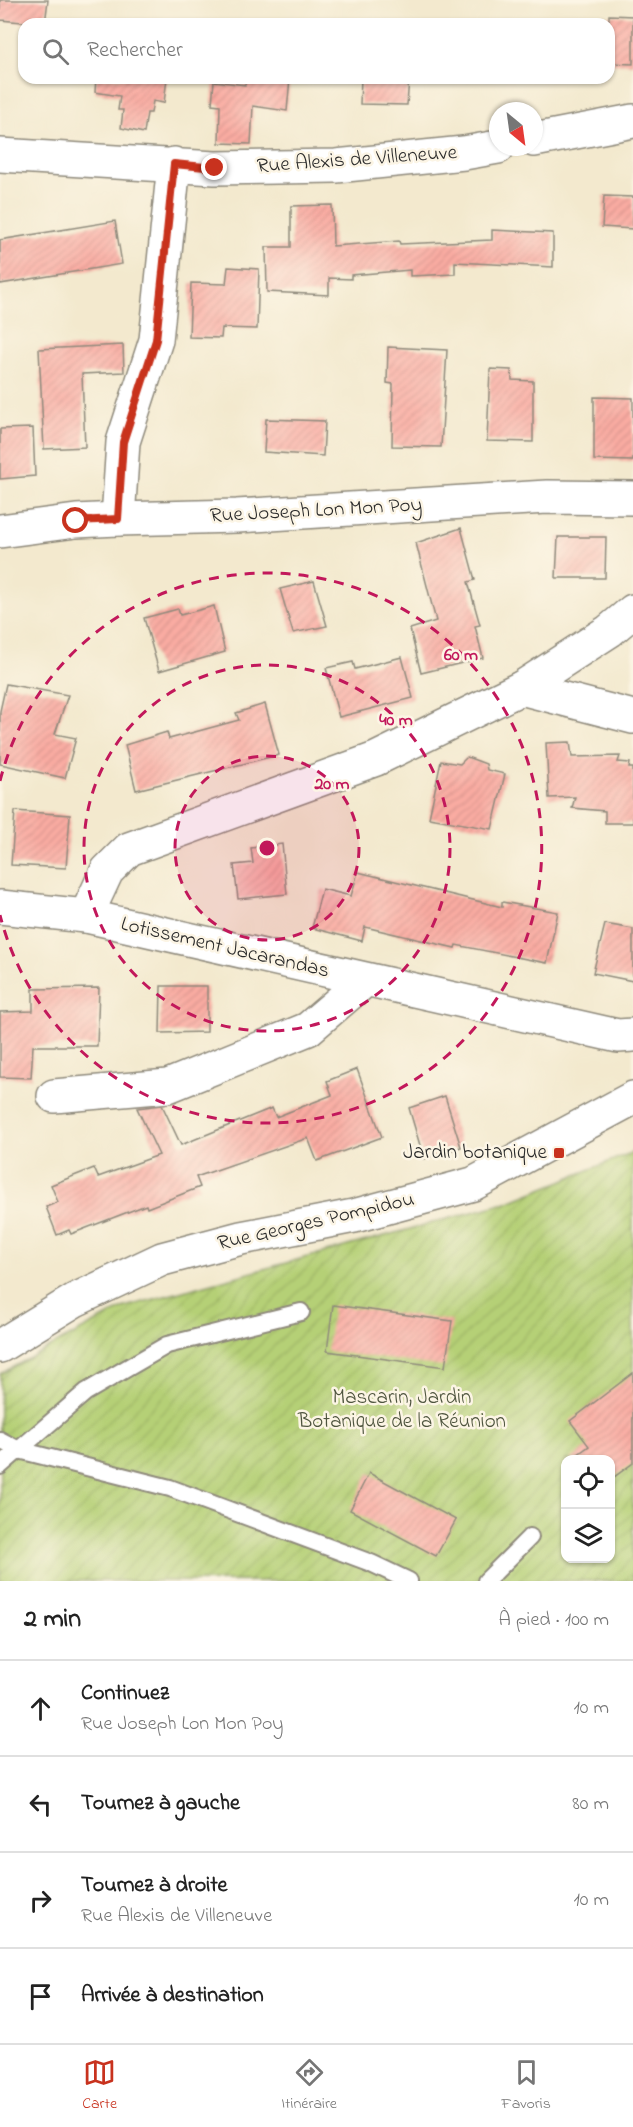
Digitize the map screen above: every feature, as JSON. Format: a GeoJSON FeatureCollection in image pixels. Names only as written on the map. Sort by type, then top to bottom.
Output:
{"type":"FeatureCollection","features":[{"type":"Feature","properties":{"kind":"street"},"geometry":{"type":"LineString","coordinates":[[543,138],[633,121]]}},
{"type":"Feature","properties":{"kind":"street","name":"Rue Alexis de Villeneuve"},"geometry":{"type":"LineString","coordinates":[[0,155],[215,168],[336,166],[489,149]]}},
{"type":"Feature","properties":{"kind":"street"},"geometry":{"type":"LineString","coordinates":[[118,519],[123,442],[156,340],[174,164]]}},
{"type":"Feature","properties":{"kind":"street","name":"Rue Joseph Lon Mon Poy"},"geometry":{"type":"LineString","coordinates":[[0,531],[76,521],[237,516],[547,497],[633,498]]}},
{"type":"Feature","properties":{"kind":"street"},"geometry":{"type":"LineString","coordinates":[[86,916],[107,871],[129,849],[376,759],[521,688],[609,631],[633,611]]}},
{"type":"Feature","properties":{"kind":"street"},"geometry":{"type":"LineString","coordinates":[[521,688],[633,717]]}},
{"type":"Feature","properties":{"kind":"street","name":"Lotissement Jacarandas"},"geometry":{"type":"LineString","coordinates":[[0,907],[86,916],[364,981],[618,1036],[633,1035]]}},
{"type":"Feature","properties":{"kind":"street","name":"Lotissement Jacarandas"},"geometry":{"type":"LineString","coordinates":[[54,1096],[168,1086],[308,1029],[364,981]]}},
{"type":"Feature","properties":{"kind":"street","name":"Rue Georges Pompidou"},"geometry":{"type":"LineString","coordinates":[[0,1346],[75,1299],[162,1259],[241,1238],[354,1216],[473,1184],[624,1110]]}},
{"type":"Feature","properties":{"kind":"lane"},"geometry":{"type":"LineString","coordinates":[[0,1466],[86,1392],[167,1345],[301,1312]]}},
{"type":"Feature","properties":{"kind":"lane"},"geometry":{"type":"LineString","coordinates":[[0,1440],[19,1450],[170,1488],[371,1563],[409,1581]]}},
{"type":"Feature","properties":{"kind":"lane"},"geometry":{"type":"LineString","coordinates":[[486,1581],[530,1537]]}},
{"type":"Feature","properties":{"kind":"green space","name":"Mascarin, Jardin Botanique de la Réunion"},"geometry":{"type":"Polygon","coordinates":[[[633,1152],[633,1581],[0,1581],[0,1374],[125,1307],[509,1202],[633,1152]]]}},
{"type":"Feature","properties":{"kind":"building"},"geometry":{"type":"Polygon","coordinates":[[[0,0],[48,0],[46,18],[18,18],[18,22],[0,20],[0,0]]]}},
{"type":"Feature","properties":{"kind":"building"},"geometry":{"type":"Polygon","coordinates":[[[609,15],[633,16],[633,64],[615,63],[615,18],[609,18],[609,15]]]}},
{"type":"Feature","properties":{"kind":"building"},"geometry":{"type":"Polygon","coordinates":[[[96,84],[166,84],[164,103],[153,101],[151,113],[147,113],[144,133],[121,128],[123,110],[118,110],[120,96],[95,92],[96,84]]]}},
{"type":"Feature","properties":{"kind":"building"},"geometry":{"type":"Polygon","coordinates":[[[214,84],[289,84],[287,111],[253,106],[251,144],[219,143],[220,105],[212,104],[214,84]]]}},
{"type":"Feature","properties":{"kind":"building"},"geometry":{"type":"Polygon","coordinates":[[[361,84],[409,84],[407,105],[360,104],[361,84]]]}},
{"type":"Feature","properties":{"kind":"building"},"geometry":{"type":"Polygon","coordinates":[[[604,196],[633,197],[633,229],[602,227],[604,196]]]}},
{"type":"Feature","properties":{"kind":"building"},"geometry":{"type":"Polygon","coordinates":[[[332,205],[333,246],[399,241],[400,244],[492,240],[492,230],[553,233],[553,267],[455,262],[455,274],[410,276],[410,270],[351,275],[351,279],[329,278],[329,295],[267,292],[266,247],[291,247],[291,206],[332,205]]]}},
{"type":"Feature","properties":{"kind":"building"},"geometry":{"type":"Polygon","coordinates":[[[115,221],[122,264],[0,284],[0,240],[115,221]]]}},
{"type":"Feature","properties":{"kind":"building"},"geometry":{"type":"Polygon","coordinates":[[[228,267],[259,269],[257,329],[222,328],[221,338],[189,337],[191,283],[226,284],[228,267]]]}},
{"type":"Feature","properties":{"kind":"building"},"geometry":{"type":"Polygon","coordinates":[[[123,345],[124,372],[82,374],[85,447],[44,449],[39,349],[123,345]]]}},
{"type":"Feature","properties":{"kind":"building"},"geometry":{"type":"Polygon","coordinates":[[[388,347],[447,350],[441,447],[392,446],[393,384],[387,383],[388,347]]]}},
{"type":"Feature","properties":{"kind":"building"},"geometry":{"type":"Polygon","coordinates":[[[490,369],[511,370],[512,380],[533,381],[533,442],[487,441],[490,369]]]}},
{"type":"Feature","properties":{"kind":"building"},"geometry":{"type":"Polygon","coordinates":[[[594,397],[633,398],[633,461],[594,460],[594,397]]]}},
{"type":"Feature","properties":{"kind":"building"},"geometry":{"type":"Polygon","coordinates":[[[266,419],[325,421],[323,456],[264,452],[266,419]]]}},
{"type":"Feature","properties":{"kind":"building"},"geometry":{"type":"Polygon","coordinates":[[[33,428],[35,476],[0,479],[0,429],[33,428]]]}},
{"type":"Feature","properties":{"kind":"building"},"geometry":{"type":"Polygon","coordinates":[[[461,528],[475,580],[468,582],[480,625],[475,626],[483,658],[421,673],[410,629],[436,621],[416,543],[461,528]]]}},
{"type":"Feature","properties":{"kind":"building"},"geometry":{"type":"Polygon","coordinates":[[[558,537],[606,537],[605,578],[556,578],[558,537]]]}},
{"type":"Feature","properties":{"kind":"building"},"geometry":{"type":"Polygon","coordinates":[[[314,581],[327,626],[293,633],[280,589],[314,581]]]}},
{"type":"Feature","properties":{"kind":"building"},"geometry":{"type":"Polygon","coordinates":[[[214,606],[225,652],[159,671],[144,618],[178,609],[180,615],[214,606]]]}},
{"type":"Feature","properties":{"kind":"building"},"geometry":{"type":"Polygon","coordinates":[[[402,657],[413,698],[339,717],[326,668],[353,662],[355,669],[402,657]]]}},
{"type":"Feature","properties":{"kind":"building"},"geometry":{"type":"Polygon","coordinates":[[[6,684],[68,695],[55,734],[76,738],[65,778],[0,764],[0,711],[6,684]]]}},
{"type":"Feature","properties":{"kind":"building"},"geometry":{"type":"Polygon","coordinates":[[[265,704],[279,755],[136,790],[125,745],[167,732],[169,739],[239,720],[236,713],[265,704]]]}},
{"type":"Feature","properties":{"kind":"building"},"geometry":{"type":"Polygon","coordinates":[[[570,742],[572,757],[620,756],[618,762],[630,763],[629,768],[633,768],[633,823],[605,823],[605,811],[572,808],[575,797],[549,798],[546,743],[570,742]]]}},
{"type":"Feature","properties":{"kind":"building"},"geometry":{"type":"Polygon","coordinates":[[[467,757],[486,764],[487,770],[505,774],[492,829],[429,818],[441,761],[460,764],[467,757]]]}},
{"type":"Feature","properties":{"kind":"building"},"geometry":{"type":"Polygon","coordinates":[[[15,811],[70,815],[66,868],[11,865],[15,811]]]}},
{"type":"Feature","properties":{"kind":"building"},"geometry":{"type":"Polygon","coordinates":[[[282,844],[287,894],[238,899],[234,865],[253,863],[251,848],[282,844]]]}},
{"type":"Feature","properties":{"kind":"building"},"geometry":{"type":"Polygon","coordinates":[[[358,872],[502,907],[502,902],[558,912],[547,963],[456,945],[455,948],[365,927],[362,941],[312,928],[322,889],[351,896],[358,872]]]}},
{"type":"Feature","properties":{"kind":"building"},"geometry":{"type":"Polygon","coordinates":[[[605,924],[633,929],[633,981],[593,973],[605,924]]]}},
{"type":"Feature","properties":{"kind":"building"},"geometry":{"type":"Polygon","coordinates":[[[161,986],[207,986],[207,1032],[160,1033],[161,986]]]}},
{"type":"Feature","properties":{"kind":"building"},"geometry":{"type":"Polygon","coordinates":[[[99,988],[97,1046],[33,1046],[31,1078],[0,1077],[0,1012],[33,1011],[33,989],[99,988]]]}},
{"type":"Feature","properties":{"kind":"building"},"geometry":{"type":"Polygon","coordinates":[[[357,1069],[382,1137],[317,1161],[308,1138],[196,1177],[200,1187],[147,1208],[146,1205],[71,1234],[69,1230],[57,1235],[46,1207],[58,1202],[51,1185],[94,1168],[98,1177],[159,1155],[137,1108],[162,1105],[181,1145],[272,1108],[276,1117],[332,1095],[327,1081],[357,1069]]]}},
{"type":"Feature","properties":{"kind":"building"},"geometry":{"type":"Polygon","coordinates":[[[445,1096],[461,1147],[424,1159],[409,1108],[445,1096]]]}},
{"type":"Feature","properties":{"kind":"building"},"geometry":{"type":"Polygon","coordinates":[[[333,1305],[452,1321],[445,1367],[327,1351],[333,1305]]]}},
{"type":"Feature","properties":{"kind":"building"},"geometry":{"type":"Polygon","coordinates":[[[633,1373],[633,1463],[615,1476],[615,1455],[577,1455],[589,1446],[570,1421],[633,1373]]]}},
{"type":"Feature","properties":{"kind":"building"},"geometry":{"type":"Polygon","coordinates":[[[369,1473],[456,1520],[436,1556],[350,1510],[369,1473]]]}},
{"type":"Feature","properties":{"kind":"place","name":"Jardin botanique"},"geometry":{"type":"Point","coordinates":[559,1153]}},
{"type":"Feature","properties":{"kind":"route"},"geometry":{"type":"LineString","coordinates":[[76,521],[118,519],[123,442],[156,340],[174,164],[215,168]]}}]}
